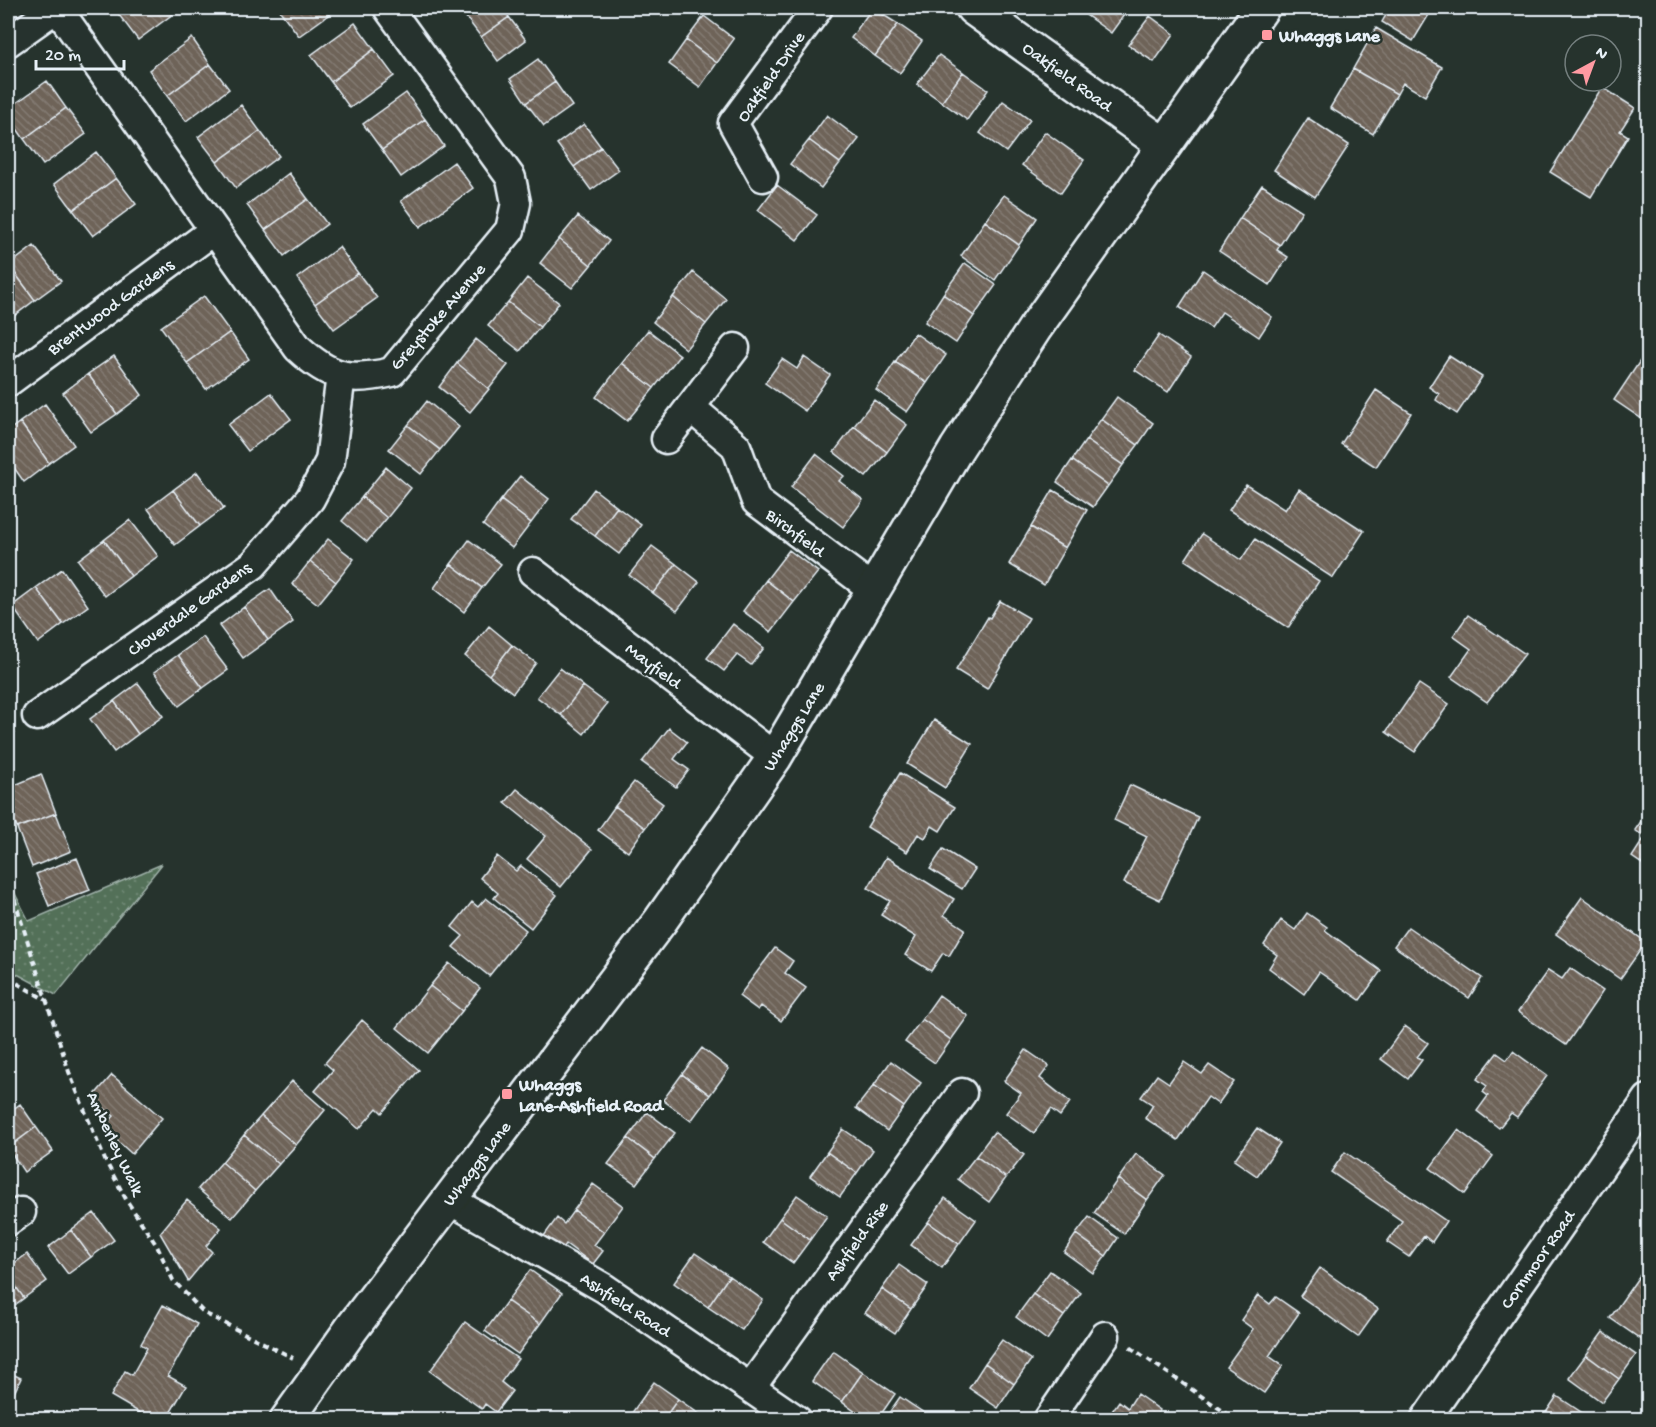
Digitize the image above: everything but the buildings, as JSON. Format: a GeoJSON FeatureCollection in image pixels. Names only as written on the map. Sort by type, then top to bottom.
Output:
{"type":"FeatureCollection","features":[{"type":"Feature","properties":{"kind":"main road","name":"Oakfield Road"},"geometry":{"type":"LineString","coordinates":[[973,8],[1164,145]]}},
{"type":"Feature","properties":{"kind":"main road","name":"Whaggs Lane"},"geometry":{"type":"LineString","coordinates":[[287,1419],[319,1371],[661,920],[775,757],[957,448],[1016,358],[1262,8]]}},
{"type":"Feature","properties":{"kind":"street"},"geometry":{"type":"LineString","coordinates":[[8,42],[56,8]]}},
{"type":"Feature","properties":{"kind":"street","name":"Greystoke Avenue"},"geometry":{"type":"LineString","coordinates":[[56,8],[298,348],[318,367],[362,379],[392,372],[510,230],[516,203],[511,178],[388,8]]}},
{"type":"Feature","properties":{"kind":"street","name":"Oakfield Drive"},"geometry":{"type":"LineString","coordinates":[[763,177],[733,123],[818,8]]}},
{"type":"Feature","properties":{"kind":"street","name":"Brentwood Gardens"},"geometry":{"type":"LineString","coordinates":[[8,382],[213,231]]}},
{"type":"Feature","properties":{"kind":"street"},"geometry":{"type":"LineString","coordinates":[[666,439],[735,348]]}},
{"type":"Feature","properties":{"kind":"street","name":"Cloverdale Gardens"},"geometry":{"type":"LineString","coordinates":[[38,716],[253,565],[310,499],[330,461],[341,375]]}},
{"type":"Feature","properties":{"kind":"street","name":"Birchfield"},"geometry":{"type":"LineString","coordinates":[[690,407],[736,446],[756,501],[874,590]]}},
{"type":"Feature","properties":{"kind":"street","name":"Mayfield"},"geometry":{"type":"LineString","coordinates":[[533,572],[775,757]]}},
{"type":"Feature","properties":{"kind":"street","name":"Ashfield Rise"},"geometry":{"type":"LineString","coordinates":[[751,1386],[962,1093]]}},
{"type":"Feature","properties":{"kind":"street","name":"Cornmoor Road"},"geometry":{"type":"LineString","coordinates":[[1430,1418],[1648,1099]]}},
{"type":"Feature","properties":{"kind":"street","name":"Ashfield Road"},"geometry":{"type":"LineString","coordinates":[[448,1199],[604,1288],[797,1419]]}},
{"type":"Feature","properties":{"kind":"street"},"geometry":{"type":"LineString","coordinates":[[1048,1419],[1105,1336]]}},
{"type":"Feature","properties":{"kind":"path","name":"Amberley Walk"},"geometry":{"type":"LineString","coordinates":[[8,879],[69,1072],[105,1160],[127,1201],[157,1246],[173,1280],[204,1314],[319,1371]]}},
{"type":"Feature","properties":{"kind":"path"},"geometry":{"type":"LineString","coordinates":[[8,978],[46,1000]]}},
{"type":"Feature","properties":{"kind":"path"},"geometry":{"type":"LineString","coordinates":[[1105,1336],[1135,1349],[1236,1419]]}},
{"type":"Feature","properties":{"kind":"green space"},"geometry":{"type":"Polygon","coordinates":[[[162,864],[56,995],[8,969],[8,880],[29,921],[162,864]]]}},
{"type":"Feature","properties":{"kind":"place","name":"Whaggs Lane"},"geometry":{"type":"Point","coordinates":[1267,35]}},
{"type":"Feature","properties":{"kind":"place","name":"Whaggs Lane-Ashfield Road"},"geometry":{"type":"Point","coordinates":[507,1094]}}]}
